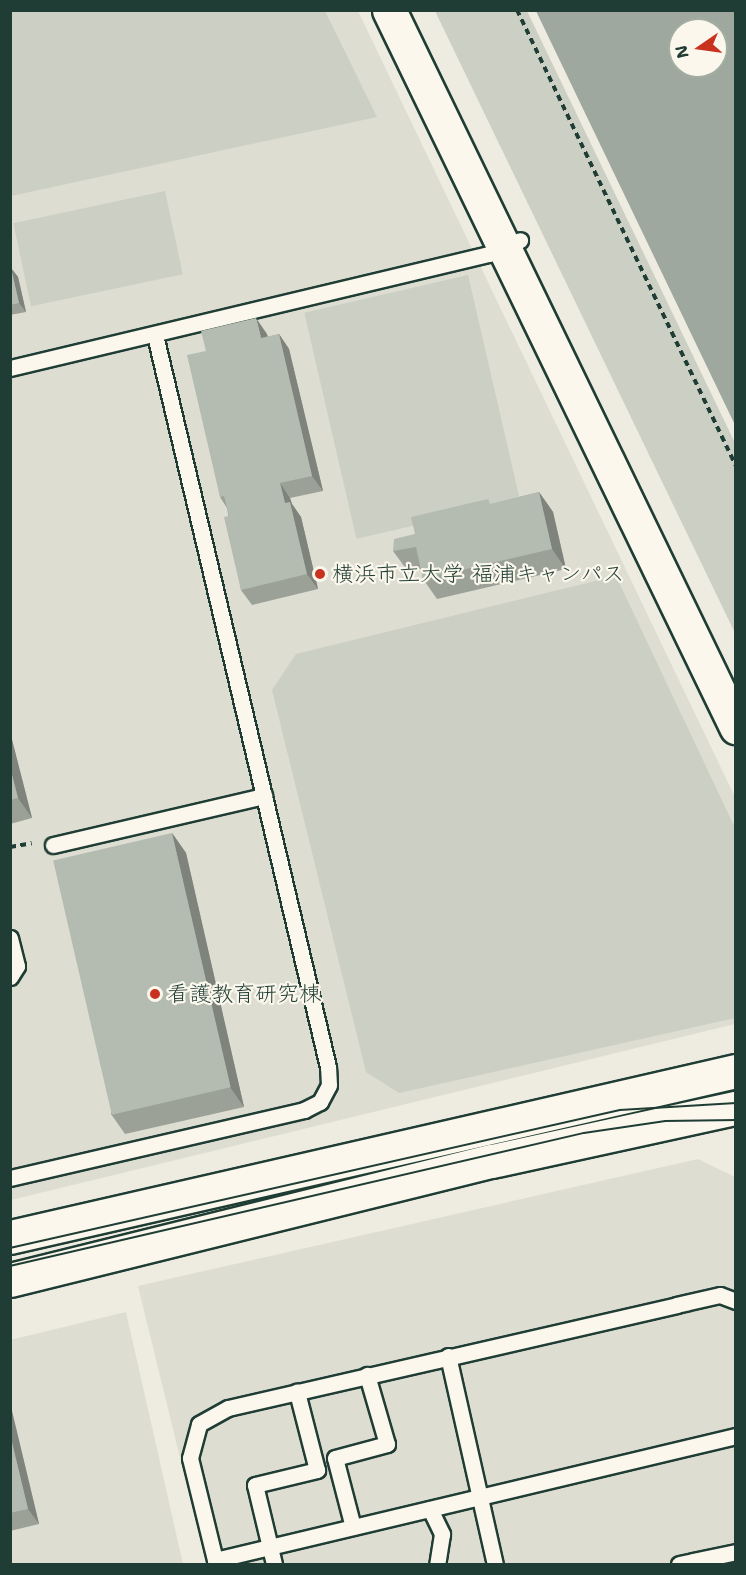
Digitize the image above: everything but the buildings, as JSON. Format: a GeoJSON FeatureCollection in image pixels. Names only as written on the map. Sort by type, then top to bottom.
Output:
{"type":"FeatureCollection","features":[{"type":"Feature","properties":{"kind":"street"},"geometry":{"type":"LineString","coordinates":[[389,10],[512,244],[735,685]]}},
{"type":"Feature","properties":{"kind":"street"},"geometry":{"type":"LineString","coordinates":[[409,10],[512,244],[735,727]]}},
{"type":"Feature","properties":{"kind":"street"},"geometry":{"type":"LineString","coordinates":[[10,1237],[735,1071]]}},
{"type":"Feature","properties":{"kind":"street"},"geometry":{"type":"LineString","coordinates":[[10,1280],[492,1161],[735,1108]]}},
{"type":"Feature","properties":{"kind":"lane"},"geometry":{"type":"LineString","coordinates":[[10,368],[155,335],[512,244]]}},
{"type":"Feature","properties":{"kind":"lane"},"geometry":{"type":"LineString","coordinates":[[10,1178],[304,1110],[321,1102],[329,1085],[328,1067],[155,335]]}},
{"type":"Feature","properties":{"kind":"lane"},"geometry":{"type":"LineString","coordinates":[[53,844],[264,796]]}},
{"type":"Feature","properties":{"kind":"lane"},"geometry":{"type":"LineString","coordinates":[[10,938],[17,966],[10,976]]}},
{"type":"Feature","properties":{"kind":"lane"},"geometry":{"type":"LineString","coordinates":[[735,1301],[720,1295],[228,1408],[199,1424],[190,1458],[215,1562],[268,1547],[735,1436]]}},
{"type":"Feature","properties":{"kind":"lane"},"geometry":{"type":"LineString","coordinates":[[448,1356],[495,1564]]}},
{"type":"Feature","properties":{"kind":"lane"},"geometry":{"type":"LineString","coordinates":[[352,1527],[335,1458],[387,1444],[367,1375]]}},
{"type":"Feature","properties":{"kind":"lane"},"geometry":{"type":"LineString","coordinates":[[274,1564],[268,1547],[255,1485],[317,1470],[297,1392]]}},
{"type":"Feature","properties":{"kind":"lane"},"geometry":{"type":"LineString","coordinates":[[430,1509],[442,1534],[437,1564]]}},
{"type":"Feature","properties":{"kind":"lane"},"geometry":{"type":"LineString","coordinates":[[679,1564],[735,1552]]}},
{"type":"Feature","properties":{"kind":"path"},"geometry":{"type":"LineString","coordinates":[[517,10],[735,466]]}},
{"type":"Feature","properties":{"kind":"shaded area","name":"横浜市立大学 福浦キャンパス"},"geometry":{"type":"Polygon","coordinates":[[[10,11],[358,11],[735,797],[735,1024],[11,1200],[10,11]]]}},
{"type":"Feature","properties":{"kind":"shaded area"},"geometry":{"type":"Polygon","coordinates":[[[10,11],[325,11],[377,117],[11,196],[10,11]]]}},
{"type":"Feature","properties":{"kind":"shaded area"},"geometry":{"type":"Polygon","coordinates":[[[435,11],[527,11],[735,443],[735,633],[435,11]]]}},
{"type":"Feature","properties":{"kind":"shaded area"},"geometry":{"type":"Polygon","coordinates":[[[536,11],[735,11],[735,425],[536,11]]]}},
{"type":"Feature","properties":{"kind":"shaded area"},"geometry":{"type":"Polygon","coordinates":[[[165,191],[183,274],[31,306],[13,223],[165,191]]]}},
{"type":"Feature","properties":{"kind":"shaded area"},"geometry":{"type":"Polygon","coordinates":[[[468,275],[520,501],[356,539],[304,313],[468,275]]]}},
{"type":"Feature","properties":{"kind":"shaded area"},"geometry":{"type":"Polygon","coordinates":[[[616,576],[735,828],[735,1018],[399,1093],[366,1072],[272,690],[296,654],[616,576]]]}},
{"type":"Feature","properties":{"kind":"shaded area"},"geometry":{"type":"Polygon","coordinates":[[[698,1159],[735,1177],[735,1564],[206,1564],[138,1286],[698,1159]]]}},
{"type":"Feature","properties":{"kind":"shaded area"},"geometry":{"type":"Polygon","coordinates":[[[126,1312],[183,1564],[11,1564],[10,1340],[126,1312]]]}},
{"type":"Feature","properties":{"kind":"tram line"},"geometry":{"type":"LineString","coordinates":[[10,1248],[620,1110],[736,1103]]}},
{"type":"Feature","properties":{"kind":"tram line"},"geometry":{"type":"LineString","coordinates":[[10,1266],[584,1133],[665,1121],[736,1120]]}},
{"type":"Feature","properties":{"kind":"place","name":"横浜市立大学 福浦キャンパス"},"geometry":{"type":"Point","coordinates":[320,574]}},
{"type":"Feature","properties":{"kind":"place","name":"看護教育研究棟"},"geometry":{"type":"Point","coordinates":[155,994]}}]}
